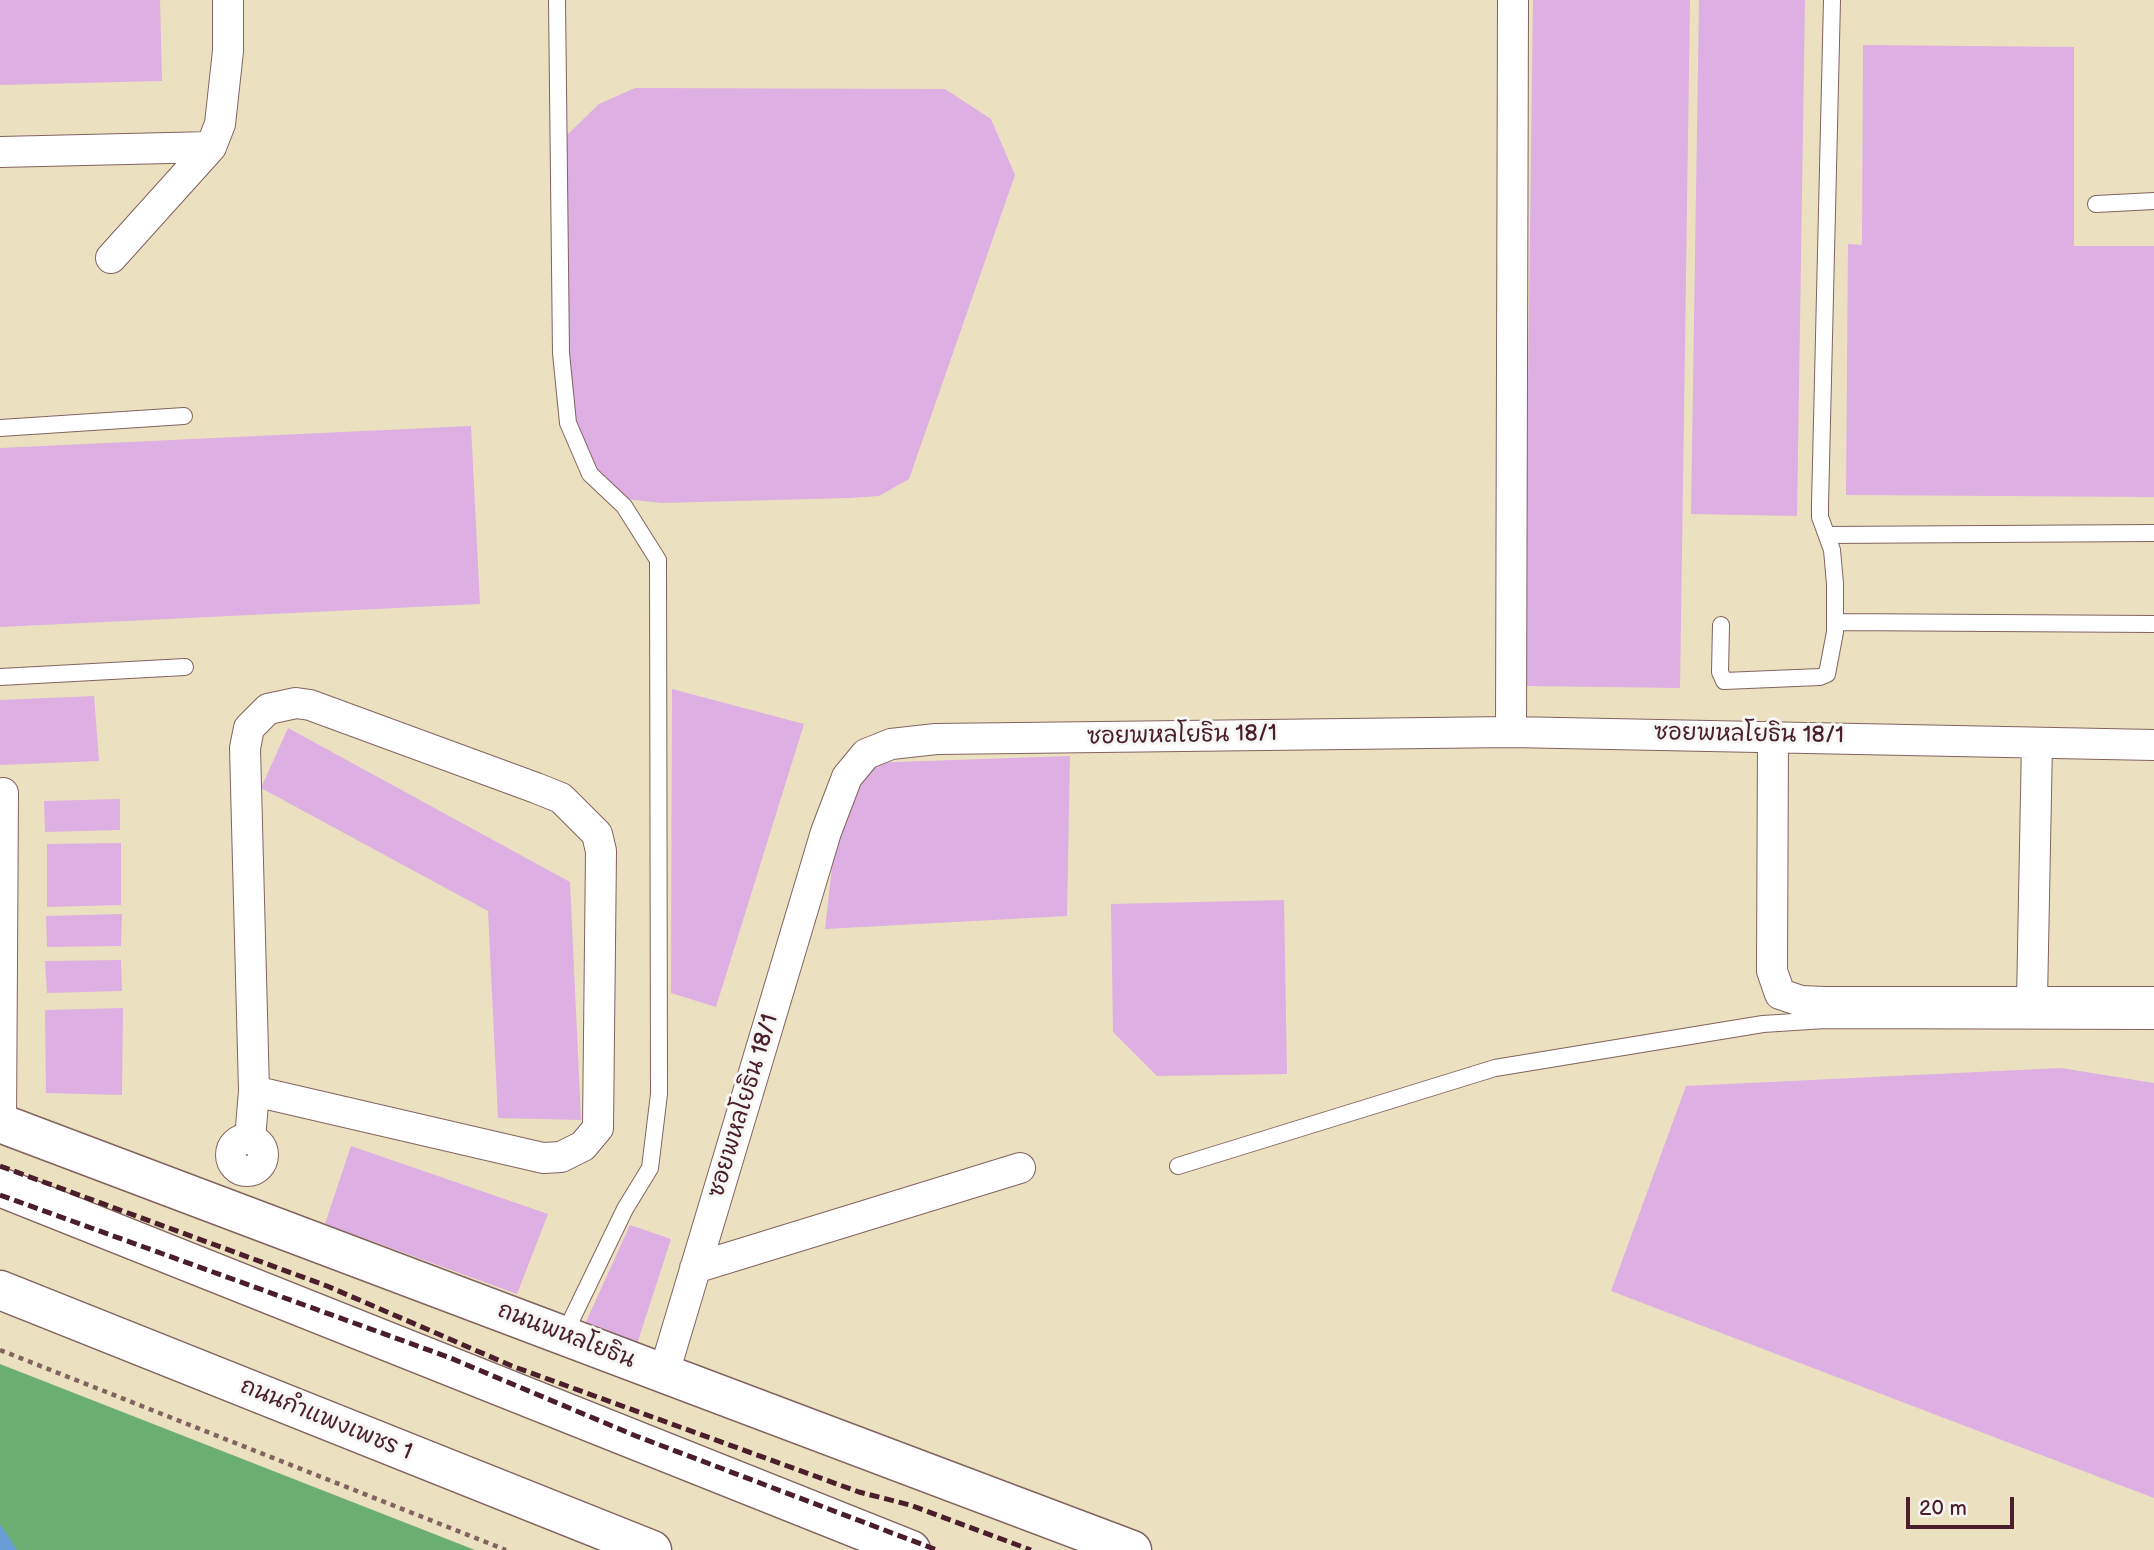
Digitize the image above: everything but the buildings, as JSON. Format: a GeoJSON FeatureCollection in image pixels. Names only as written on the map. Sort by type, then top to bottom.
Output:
{"type":"FeatureCollection","features":[{"type":"Feature","properties":{"kind":"main road","name":"ถนนพหลโยธิน"},"geometry":{"type":"LineString","coordinates":[[1,1123],[1132,1550]]}},
{"type":"Feature","properties":{"kind":"main road"},"geometry":{"type":"LineString","coordinates":[[0,1187],[911,1550]]}},
{"type":"Feature","properties":{"kind":"main road","name":"ถนนกำแพงเพชร 1"},"geometry":{"type":"LineString","coordinates":[[0,1290],[652,1550]]}},
{"type":"Feature","properties":{"kind":"street"},"geometry":{"type":"LineString","coordinates":[[111,258],[211,147],[220,124],[228,51],[228,0]]}},
{"type":"Feature","properties":{"kind":"street"},"geometry":{"type":"LineString","coordinates":[[1511,732],[1513,0]]}},
{"type":"Feature","properties":{"kind":"street"},"geometry":{"type":"LineString","coordinates":[[0,152],[211,147]]}},
{"type":"Feature","properties":{"kind":"street"},"geometry":{"type":"LineString","coordinates":[[231,1209],[241,1171],[257,1169],[262,1159],[262,1149],[250,1139],[254,1091],[245,748],[249,728],[268,709],[284,704],[310,705],[561,798],[597,834],[601,851],[598,1128],[583,1146],[561,1157],[543,1158],[254,1091]]}},
{"type":"Feature","properties":{"kind":"street","name":"ซอยพหลโยธิน 18/1"},"geometry":{"type":"LineString","coordinates":[[664,1373],[826,832],[847,777],[866,754],[891,744],[936,738],[1511,732],[2154,744]]}},
{"type":"Feature","properties":{"kind":"street"},"geometry":{"type":"LineString","coordinates":[[1773,735],[1772,971],[1780,994],[1801,1001],[1825,1002],[2154,1002]]}},
{"type":"Feature","properties":{"kind":"street"},"geometry":{"type":"LineString","coordinates":[[2032,1000],[2037,743]]}},
{"type":"Feature","properties":{"kind":"street"},"geometry":{"type":"LineString","coordinates":[[1,1123],[3,793]]}},
{"type":"Feature","properties":{"kind":"street"},"geometry":{"type":"LineString","coordinates":[[695,1268],[1020,1168]]}},
{"type":"Feature","properties":{"kind":"lane"},"geometry":{"type":"LineString","coordinates":[[557,0],[561,353],[568,423],[590,474],[624,506],[658,560],[659,1094],[650,1168],[625,1209],[564,1335]]}},
{"type":"Feature","properties":{"kind":"lane"},"geometry":{"type":"LineString","coordinates":[[1721,625],[1720,672],[1724,681],[1820,677],[1827,674],[1835,622],[1834,571],[1820,505],[1832,0]]}},
{"type":"Feature","properties":{"kind":"lane"},"geometry":{"type":"LineString","coordinates":[[2096,204],[2154,201]]}},
{"type":"Feature","properties":{"kind":"lane"},"geometry":{"type":"LineString","coordinates":[[0,428],[184,416]]}},
{"type":"Feature","properties":{"kind":"lane"},"geometry":{"type":"LineString","coordinates":[[1827,535],[2154,533]]}},
{"type":"Feature","properties":{"kind":"lane"},"geometry":{"type":"LineString","coordinates":[[1835,622],[2154,624]]}},
{"type":"Feature","properties":{"kind":"lane"},"geometry":{"type":"LineString","coordinates":[[0,677],[184,667]]}},
{"type":"Feature","properties":{"kind":"lane"},"geometry":{"type":"LineString","coordinates":[[1178,1166],[1495,1068],[1763,1024],[1825,1020],[2154,1021]]}},
{"type":"Feature","properties":{"kind":"path"},"geometry":{"type":"LineString","coordinates":[[0,1350],[506,1550]]}},
{"type":"Feature","properties":{"kind":"green space"},"geometry":{"type":"Polygon","coordinates":[[[0,1364],[475,1550],[16,1550],[0,1526],[0,1364]]]}},
{"type":"Feature","properties":{"kind":"water"},"geometry":{"type":"Polygon","coordinates":[[[0,1525],[2,1527],[17,1550],[0,1550],[0,1525]]]}},
{"type":"Feature","properties":{"kind":"railway"},"geometry":{"type":"LineString","coordinates":[[0,1166],[327,1286],[512,1366],[859,1492],[910,1505],[1031,1550]]}},
{"type":"Feature","properties":{"kind":"railway"},"geometry":{"type":"LineString","coordinates":[[0,1195],[448,1357],[636,1436],[937,1550]]}}]}
